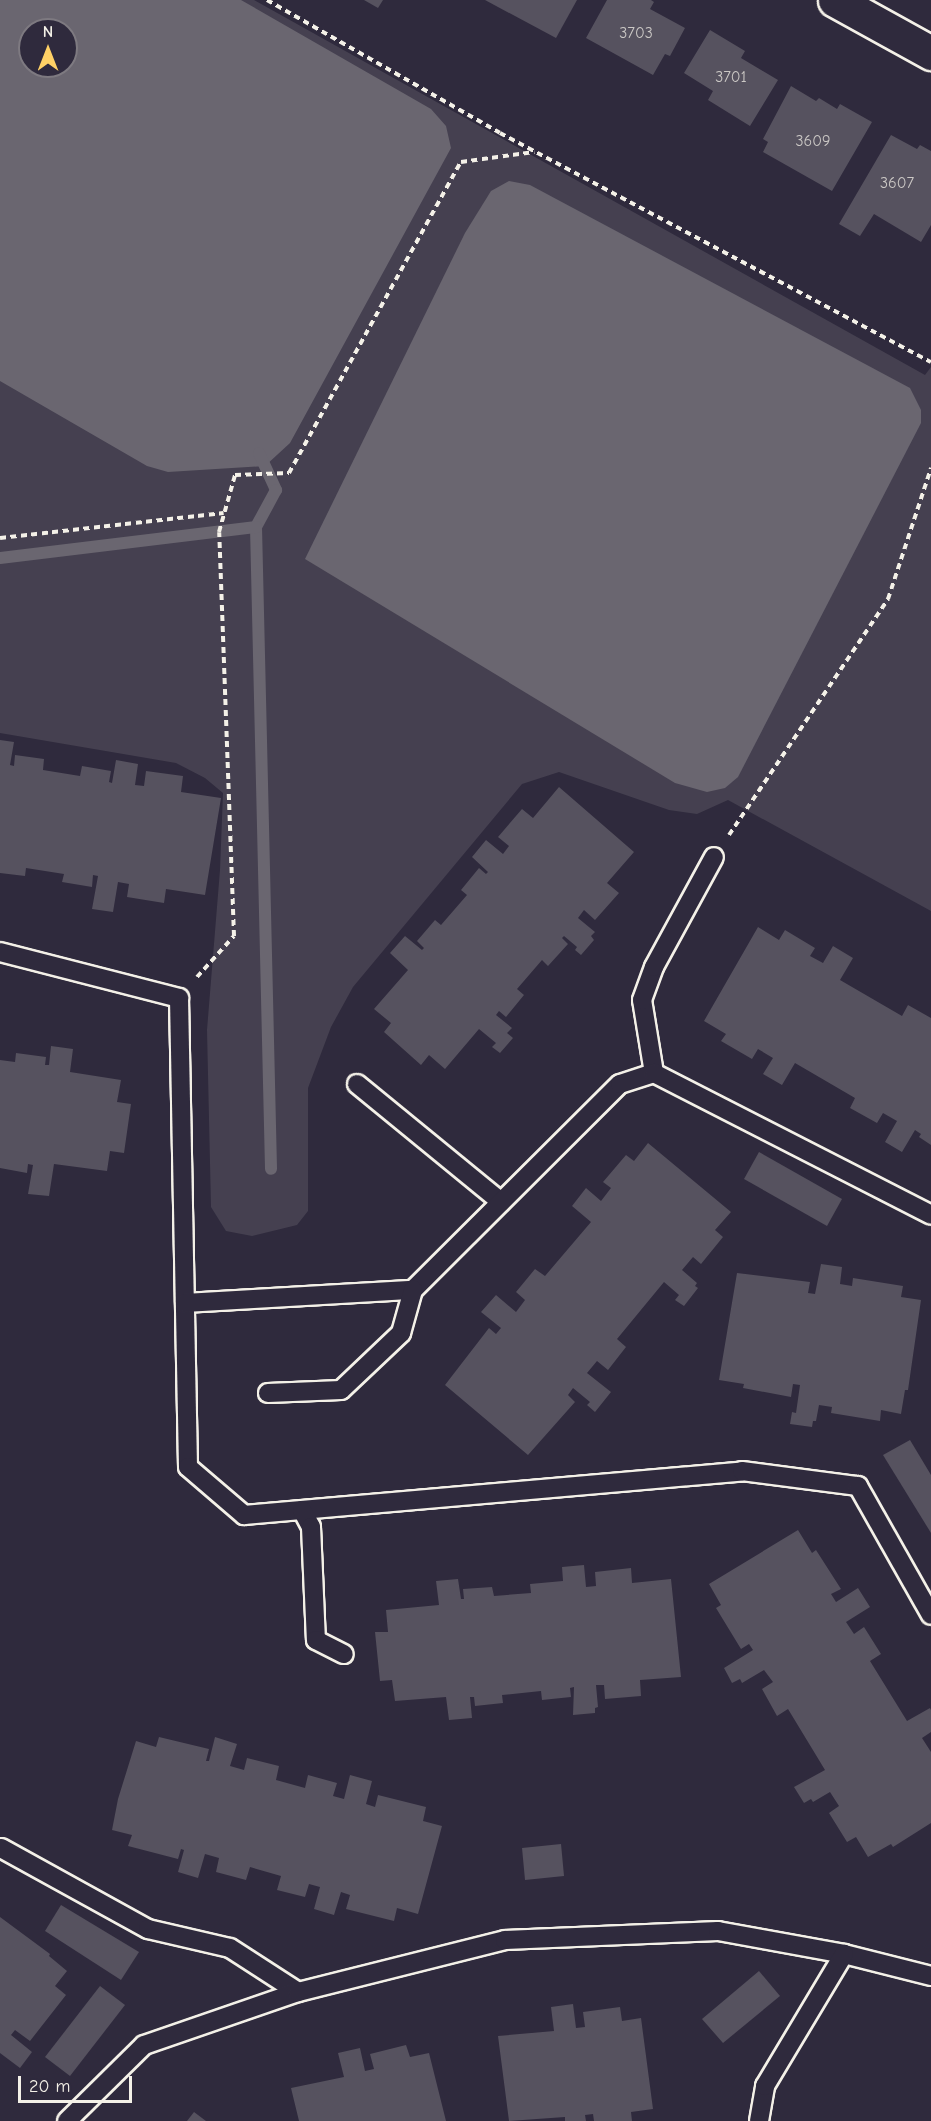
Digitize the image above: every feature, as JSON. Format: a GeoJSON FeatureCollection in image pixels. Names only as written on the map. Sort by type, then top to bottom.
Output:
{"type":"FeatureCollection","features":[{"type":"Feature","properties":{"kind":"street"},"geometry":{"type":"LineString","coordinates":[[835,0],[869,8],[931,52]]}},
{"type":"Feature","properties":{"kind":"lane"},"geometry":{"type":"LineString","coordinates":[[654,1073],[642,1000],[654,967],[714,856]]}},
{"type":"Feature","properties":{"kind":"lane"},"geometry":{"type":"LineString","coordinates":[[0,952],[179,998],[188,1467],[244,1515],[742,1471],[858,1486],[931,1615]]}},
{"type":"Feature","properties":{"kind":"lane"},"geometry":{"type":"LineString","coordinates":[[268,1393],[341,1390],[401,1333],[413,1290],[620,1084],[654,1073],[931,1215]]}},
{"type":"Feature","properties":{"kind":"lane"},"geometry":{"type":"LineString","coordinates":[[357,1084],[501,1202]]}},
{"type":"Feature","properties":{"kind":"lane"},"geometry":{"type":"LineString","coordinates":[[185,1303],[413,1290]]}},
{"type":"Feature","properties":{"kind":"lane"},"geometry":{"type":"LineString","coordinates":[[302,1510],[311,1527],[316,1640],[344,1654]]}},
{"type":"Feature","properties":{"kind":"lane"},"geometry":{"type":"LineString","coordinates":[[1,1848],[148,1929],[230,1948],[298,1992]]}},
{"type":"Feature","properties":{"kind":"lane"},"geometry":{"type":"LineString","coordinates":[[67,2121],[144,2045],[298,1992],[505,1940],[718,1931],[844,1954],[931,1976]]}},
{"type":"Feature","properties":{"kind":"lane"},"geometry":{"type":"LineString","coordinates":[[759,2121],[765,2086],[844,1954]]}},
{"type":"Feature","properties":{"kind":"path"},"geometry":{"type":"LineString","coordinates":[[267,0],[534,152],[931,362]]}},
{"type":"Feature","properties":{"kind":"path"},"geometry":{"type":"LineString","coordinates":[[179,998],[234,936],[219,532],[235,475],[289,473],[461,162],[534,152]]}},
{"type":"Feature","properties":{"kind":"path"},"geometry":{"type":"LineString","coordinates":[[714,856],[888,599],[931,468]]}},
{"type":"Feature","properties":{"kind":"path"},"geometry":{"type":"LineString","coordinates":[[0,538],[224,513]]}},
{"type":"Feature","properties":{"kind":"shaded area"},"geometry":{"type":"Polygon","coordinates":[[[0,0],[254,0],[925,375],[931,367],[931,911],[728,800],[697,814],[669,810],[559,772],[522,784],[353,987],[331,1027],[308,1088],[308,1211],[297,1225],[252,1236],[226,1231],[211,1207],[207,1030],[220,870],[223,793],[205,778],[176,763],[0,733],[0,0]]]}},
{"type":"Feature","properties":{"kind":"shaded area"},"geometry":{"type":"Polygon","coordinates":[[[0,0],[241,0],[431,109],[446,126],[451,148],[290,443],[265,466],[168,472],[147,466],[0,381],[0,0]]]}},
{"type":"Feature","properties":{"kind":"shaded area"},"geometry":{"type":"Polygon","coordinates":[[[509,181],[530,185],[910,388],[921,410],[921,423],[738,777],[725,788],[707,792],[675,783],[305,559],[465,233],[491,191],[509,181]]]}},
{"type":"Feature","properties":{"kind":"building"},"geometry":{"type":"Polygon","coordinates":[[[364,0],[383,0],[378,8],[364,0]]]}},
{"type":"Feature","properties":{"kind":"building"},"geometry":{"type":"Polygon","coordinates":[[[485,0],[577,0],[556,38],[485,0]]]}},
{"type":"Feature","properties":{"kind":"building"},"geometry":{"type":"Polygon","coordinates":[[[607,0],[651,0],[654,2],[650,9],[685,28],[670,56],[665,54],[653,75],[586,38],[607,0]]]}},
{"type":"Feature","properties":{"kind":"building"},"geometry":{"type":"Polygon","coordinates":[[[710,30],[745,51],[741,58],[778,80],[750,126],[708,100],[713,91],[684,73],[710,30]]]}},
{"type":"Feature","properties":{"kind":"building"},"geometry":{"type":"Polygon","coordinates":[[[791,86],[816,101],[819,98],[837,109],[840,104],[872,122],[832,191],[763,152],[768,142],[763,139],[791,86]]]}},
{"type":"Feature","properties":{"kind":"building"},"geometry":{"type":"Polygon","coordinates":[[[891,135],[917,149],[920,145],[931,151],[931,225],[921,242],[874,214],[860,236],[839,224],[891,135]]]}},
{"type":"Feature","properties":{"kind":"building"},"geometry":{"type":"Polygon","coordinates":[[[0,740],[14,742],[10,765],[14,766],[15,755],[44,759],[43,770],[80,776],[82,766],[111,771],[109,782],[112,783],[116,760],[138,764],[135,785],[144,786],[146,771],[183,776],[181,792],[221,798],[205,895],[166,889],[164,903],[127,897],[129,884],[118,882],[113,912],[92,909],[98,876],[93,875],[92,887],[62,882],[64,874],[26,868],[25,876],[0,873],[0,740]]]}},
{"type":"Feature","properties":{"kind":"building"},"geometry":{"type":"Polygon","coordinates":[[[559,787],[634,852],[607,883],[619,893],[595,920],[584,910],[578,918],[595,932],[591,936],[594,940],[581,955],[575,950],[577,947],[564,936],[562,938],[568,944],[548,966],[542,960],[517,989],[524,995],[506,1017],[499,1011],[496,1015],[512,1028],[507,1033],[513,1038],[500,1053],[492,1047],[496,1043],[479,1029],[445,1069],[429,1055],[421,1065],[384,1032],[391,1023],[374,1009],[408,970],[390,953],[405,936],[422,950],[424,948],[417,941],[435,920],[441,925],[467,895],[461,890],[479,868],[486,874],[488,872],[472,857],[486,840],[503,854],[509,846],[498,837],[522,809],[533,818],[559,787]]]}},
{"type":"Feature","properties":{"kind":"building"},"geometry":{"type":"Polygon","coordinates":[[[758,927],[779,940],[785,930],[815,948],[810,956],[823,963],[833,946],[853,958],[840,980],[902,1016],[908,1005],[931,1018],[931,1145],[919,1137],[921,1134],[915,1130],[902,1152],[885,1142],[897,1121],[883,1113],[877,1123],[850,1108],[855,1098],[795,1063],[782,1085],[763,1074],[773,1058],[758,1049],[752,1059],[721,1041],[726,1034],[704,1021],[758,927]]]}},
{"type":"Feature","properties":{"kind":"building"},"geometry":{"type":"Polygon","coordinates":[[[51,1046],[73,1049],[70,1072],[121,1080],[117,1102],[131,1104],[124,1153],[110,1151],[107,1171],[54,1164],[49,1196],[28,1194],[33,1165],[28,1164],[27,1173],[0,1168],[0,1060],[15,1062],[16,1053],[46,1057],[45,1065],[49,1065],[51,1046]]]}},
{"type":"Feature","properties":{"kind":"building"},"geometry":{"type":"Polygon","coordinates":[[[648,1143],[731,1212],[715,1230],[723,1237],[701,1264],[693,1257],[682,1270],[697,1283],[695,1286],[698,1288],[684,1306],[675,1300],[679,1295],[664,1282],[617,1339],[626,1347],[608,1370],[597,1361],[587,1373],[611,1392],[595,1412],[587,1405],[590,1402],[573,1388],[568,1395],[575,1402],[528,1455],[445,1385],[489,1328],[496,1334],[501,1328],[481,1312],[496,1295],[516,1312],[525,1300],[516,1292],[535,1269],[545,1276],[591,1222],[572,1206],[586,1188],[601,1201],[611,1188],[603,1182],[626,1155],[634,1161],[648,1143]]]}},
{"type":"Feature","properties":{"kind":"building"},"geometry":{"type":"Polygon","coordinates":[[[759,1152],[842,1199],[827,1226],[744,1179],[759,1152]]]}},
{"type":"Feature","properties":{"kind":"building"},"geometry":{"type":"Polygon","coordinates":[[[821,1264],[842,1267],[840,1284],[852,1286],[853,1278],[903,1286],[901,1297],[921,1300],[908,1390],[905,1390],[901,1414],[881,1410],[880,1421],[831,1413],[832,1407],[819,1405],[816,1421],[813,1421],[812,1427],[790,1424],[792,1412],[796,1413],[800,1385],[793,1384],[791,1397],[743,1388],[744,1384],[719,1380],[737,1273],[810,1282],[808,1293],[815,1294],[821,1264]]]}},
{"type":"Feature","properties":{"kind":"building"},"geometry":{"type":"Polygon","coordinates":[[[910,1440],[931,1475],[931,1533],[883,1455],[910,1440]]]}},
{"type":"Feature","properties":{"kind":"building"},"geometry":{"type":"Polygon","coordinates":[[[798,1530],[812,1553],[816,1550],[841,1589],[831,1594],[836,1602],[858,1588],[870,1607],[846,1622],[854,1634],[864,1627],[881,1654],[870,1661],[907,1721],[930,1708],[931,1710],[931,1732],[922,1738],[931,1752],[931,1823],[893,1847],[891,1844],[868,1857],[856,1837],[847,1842],[829,1813],[839,1806],[830,1792],[813,1802],[811,1799],[804,1803],[794,1787],[825,1770],[788,1709],[777,1716],[762,1689],[773,1682],[764,1670],[742,1683],[740,1679],[732,1683],[724,1668],[753,1650],[749,1644],[741,1649],[716,1608],[721,1605],[709,1584],[798,1530]]]}},
{"type":"Feature","properties":{"kind":"building"},"geometry":{"type":"Polygon","coordinates":[[[584,1565],[586,1587],[596,1586],[595,1572],[631,1568],[632,1583],[671,1579],[681,1677],[640,1680],[641,1696],[605,1699],[604,1685],[596,1685],[598,1707],[595,1708],[595,1713],[573,1715],[574,1687],[570,1688],[571,1697],[542,1700],[541,1691],[502,1695],[503,1703],[475,1706],[474,1697],[470,1697],[472,1718],[449,1720],[446,1697],[395,1701],[392,1680],[380,1681],[375,1632],[388,1632],[386,1610],[439,1605],[436,1581],[458,1579],[461,1599],[464,1599],[463,1589],[492,1587],[494,1596],[531,1593],[530,1584],[563,1581],[562,1567],[584,1565]]]}},
{"type":"Feature","properties":{"kind":"building"},"geometry":{"type":"Polygon","coordinates":[[[159,1737],[209,1749],[206,1761],[209,1761],[215,1737],[237,1744],[230,1766],[244,1770],[247,1758],[279,1766],[276,1780],[305,1788],[308,1775],[337,1783],[333,1796],[344,1799],[350,1775],[372,1781],[366,1804],[375,1807],[378,1795],[426,1807],[423,1821],[442,1826],[418,1914],[397,1908],[394,1921],[346,1909],[350,1895],[341,1892],[334,1915],[314,1909],[320,1887],[309,1884],[305,1897],[277,1890],[281,1876],[250,1867],[246,1880],[216,1872],[219,1858],[205,1854],[198,1878],[178,1872],[184,1850],[181,1849],[178,1859],[128,1846],[132,1835],[112,1830],[118,1799],[136,1741],[156,1747],[159,1737]]]}},
{"type":"Feature","properties":{"kind":"building"},"geometry":{"type":"Polygon","coordinates":[[[561,1844],[564,1876],[525,1880],[522,1848],[561,1844]]]}},
{"type":"Feature","properties":{"kind":"building"},"geometry":{"type":"Polygon","coordinates":[[[61,1905],[139,1952],[121,1980],[45,1931],[61,1905]]]}},
{"type":"Feature","properties":{"kind":"building"},"geometry":{"type":"Polygon","coordinates":[[[0,1917],[50,1954],[49,1956],[67,1971],[55,1986],[66,1995],[30,2041],[15,2030],[11,2035],[32,2052],[20,2068],[0,2053],[0,1917]]]}},
{"type":"Feature","properties":{"kind":"building"},"geometry":{"type":"Polygon","coordinates":[[[759,1971],[780,1996],[723,2043],[702,2019],[759,1971]]]}},
{"type":"Feature","properties":{"kind":"building"},"geometry":{"type":"Polygon","coordinates":[[[100,1986],[125,2005],[70,2076],[45,2057],[100,1986]]]}},
{"type":"Feature","properties":{"kind":"building"},"geometry":{"type":"Polygon","coordinates":[[[573,2004],[576,2028],[585,2027],[583,2012],[620,2007],[622,2021],[641,2018],[653,2109],[631,2112],[632,2121],[594,2121],[593,2114],[585,2115],[586,2121],[565,2121],[565,2117],[509,2121],[498,2036],[554,2031],[551,2007],[573,2004]]]}},
{"type":"Feature","properties":{"kind":"building"},"geometry":{"type":"Polygon","coordinates":[[[406,2045],[410,2057],[429,2053],[446,2121],[299,2121],[291,2088],[344,2077],[338,2053],[360,2048],[365,2071],[374,2069],[370,2054],[406,2045]]]}},
{"type":"Feature","properties":{"kind":"building"},"geometry":{"type":"Polygon","coordinates":[[[194,2112],[206,2121],[187,2121],[194,2112]]]}},
{"type":"Feature","properties":{"kind":"waterway"},"geometry":{"type":"LineString","coordinates":[[259,453],[276,490],[256,527],[271,1169]]}},
{"type":"Feature","properties":{"kind":"waterway"},"geometry":{"type":"LineString","coordinates":[[0,558],[256,527]]}}]}
